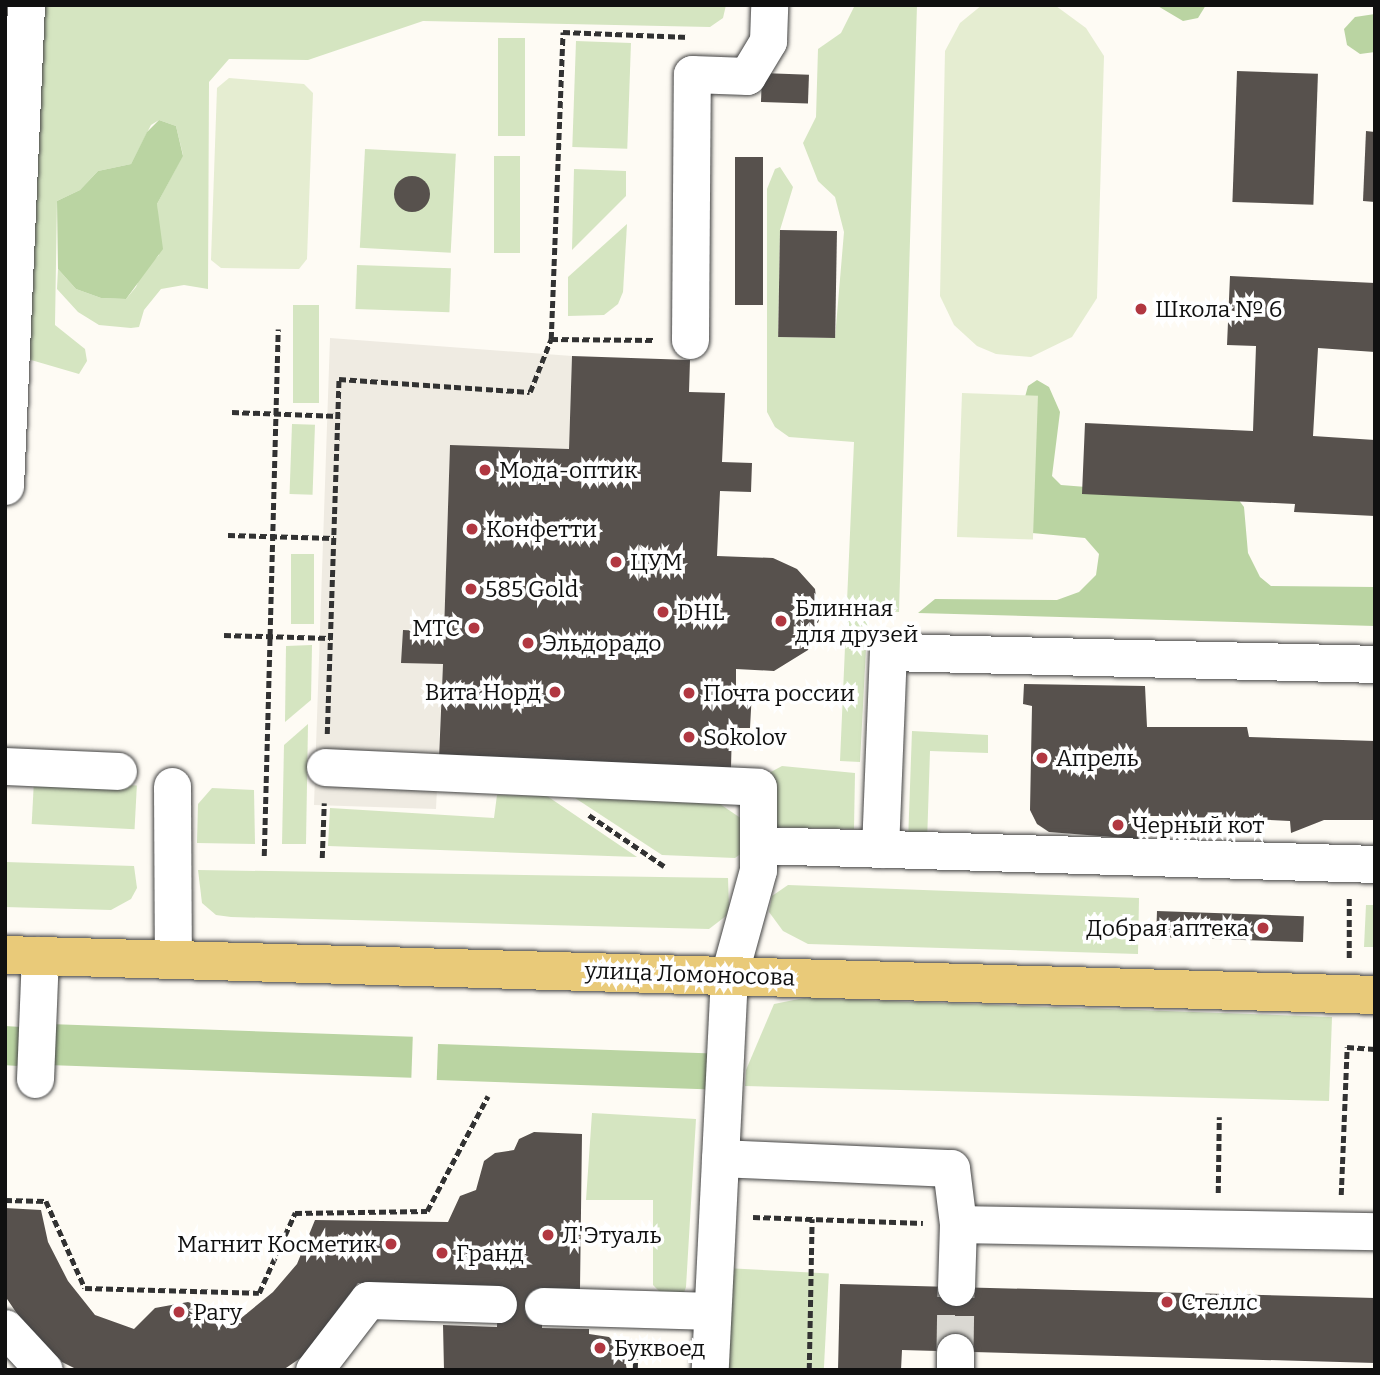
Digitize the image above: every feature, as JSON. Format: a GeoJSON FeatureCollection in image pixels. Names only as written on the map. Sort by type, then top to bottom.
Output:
{"type":"FeatureCollection","features":[{"type":"Feature","properties":{"kind":"main road","name":"улица Ломоносова"},"geometry":{"type":"LineString","coordinates":[[22,955],[1375,995]]}},
{"type":"Feature","properties":{"kind":"lane"},"geometry":{"type":"LineString","coordinates":[[5,485],[26,5]]}},
{"type":"Feature","properties":{"kind":"lane"},"geometry":{"type":"LineString","coordinates":[[690,340],[692,74],[747,76],[768,41],[769,5]]}},
{"type":"Feature","properties":{"kind":"lane"},"geometry":{"type":"LineString","coordinates":[[880,849],[888,652],[1375,664]]}},
{"type":"Feature","properties":{"kind":"lane"},"geometry":{"type":"LineString","coordinates":[[5,766],[118,771]]}},
{"type":"Feature","properties":{"kind":"lane"},"geometry":{"type":"LineString","coordinates":[[325,767],[758,787],[758,870],[729,975],[710,1370]]}},
{"type":"Feature","properties":{"kind":"lane"},"geometry":{"type":"LineString","coordinates":[[172,786],[173,960]]}},
{"type":"Feature","properties":{"kind":"lane"},"geometry":{"type":"LineString","coordinates":[[758,845],[1375,864]]}},
{"type":"Feature","properties":{"kind":"lane"},"geometry":{"type":"LineString","coordinates":[[22,955],[36,1079]]}},
{"type":"Feature","properties":{"kind":"lane"},"geometry":{"type":"LineString","coordinates":[[720,1157],[951,1168],[958,1224],[956,1287]]}},
{"type":"Feature","properties":{"kind":"lane"},"geometry":{"type":"LineString","coordinates":[[958,1224],[1357,1231]]}},
{"type":"Feature","properties":{"kind":"lane"},"geometry":{"type":"LineString","coordinates":[[314,1370],[369,1300],[498,1304]]}},
{"type":"Feature","properties":{"kind":"lane"},"geometry":{"type":"LineString","coordinates":[[543,1306],[712,1311]]}},
{"type":"Feature","properties":{"kind":"lane"},"geometry":{"type":"LineString","coordinates":[[5,1328],[44,1370]]}},
{"type":"Feature","properties":{"kind":"path"},"geometry":{"type":"LineString","coordinates":[[322,858],[339,379],[530,392],[551,339],[563,32],[699,38]]}},
{"type":"Feature","properties":{"kind":"path"},"geometry":{"type":"LineString","coordinates":[[264,856],[278,329]]}},
{"type":"Feature","properties":{"kind":"path"},"geometry":{"type":"LineString","coordinates":[[551,339],[690,340]]}},
{"type":"Feature","properties":{"kind":"path"},"geometry":{"type":"LineString","coordinates":[[232,412],[339,416]]}},
{"type":"Feature","properties":{"kind":"path"},"geometry":{"type":"LineString","coordinates":[[228,535],[334,538]]}},
{"type":"Feature","properties":{"kind":"path"},"geometry":{"type":"LineString","coordinates":[[224,635],[330,638]]}},
{"type":"Feature","properties":{"kind":"path"},"geometry":{"type":"LineString","coordinates":[[533,778],[664,866]]}},
{"type":"Feature","properties":{"kind":"path"},"geometry":{"type":"LineString","coordinates":[[1349,892],[1349,959]]}},
{"type":"Feature","properties":{"kind":"path"},"geometry":{"type":"LineString","coordinates":[[1357,1231],[1347,1047],[1375,1049]]}},
{"type":"Feature","properties":{"kind":"path"},"geometry":{"type":"LineString","coordinates":[[5,1200],[46,1201],[85,1288],[260,1293],[295,1213],[426,1211],[488,1096]]}},
{"type":"Feature","properties":{"kind":"path"},"geometry":{"type":"LineString","coordinates":[[1218,1228],[1219,1117]]}},
{"type":"Feature","properties":{"kind":"path"},"geometry":{"type":"LineString","coordinates":[[717,1216],[958,1224]]}},
{"type":"Feature","properties":{"kind":"path"},"geometry":{"type":"LineString","coordinates":[[809,1370],[812,1219]]}},
{"type":"Feature","properties":{"kind":"green space"},"geometry":{"type":"Polygon","coordinates":[[[38,5],[726,5],[723,18],[710,27],[423,21],[308,60],[229,59],[209,82],[208,289],[184,285],[161,289],[144,310],[139,327],[131,328],[99,325],[78,312],[57,289],[58,269],[76,289],[101,298],[126,299],[136,287],[142,273],[159,255],[157,204],[183,155],[176,126],[159,120],[151,125],[131,164],[98,171],[80,190],[57,201],[55,325],[85,349],[87,361],[79,374],[14,355],[38,5]]]}},
{"type":"Feature","properties":{"kind":"green space"},"geometry":{"type":"Polygon","coordinates":[[[855,5],[917,5],[899,612],[868,610],[860,762],[840,761],[854,442],[789,437],[775,427],[767,412],[767,189],[775,169],[780,167],[793,187],[780,230],[778,337],[835,338],[844,232],[835,197],[818,181],[803,143],[816,117],[818,49],[841,33],[855,5]]]}},
{"type":"Feature","properties":{"kind":"green space"},"geometry":{"type":"Polygon","coordinates":[[[982,5],[1056,6],[1086,28],[1104,56],[1097,298],[1072,337],[1031,357],[996,354],[977,346],[954,325],[940,296],[945,51],[960,23],[982,5]]]}},
{"type":"Feature","properties":{"kind":"green space"},"geometry":{"type":"Polygon","coordinates":[[[1156,5],[1206,5],[1198,18],[1183,21],[1156,5]]]}},
{"type":"Feature","properties":{"kind":"green space"},"geometry":{"type":"Polygon","coordinates":[[[1375,14],[1375,52],[1360,54],[1347,45],[1344,29],[1355,17],[1375,14]]]}},
{"type":"Feature","properties":{"kind":"green space"},"geometry":{"type":"Polygon","coordinates":[[[498,38],[525,38],[525,136],[498,136],[498,38]]]}},
{"type":"Feature","properties":{"kind":"green space"},"geometry":{"type":"Polygon","coordinates":[[[576,41],[631,43],[627,149],[572,147],[576,41]]]}},
{"type":"Feature","properties":{"kind":"green space"},"geometry":{"type":"Polygon","coordinates":[[[229,78],[304,84],[313,93],[307,259],[299,269],[221,268],[211,260],[217,88],[229,78]]]}},
{"type":"Feature","properties":{"kind":"green space"},"geometry":{"type":"Polygon","coordinates":[[[159,120],[176,126],[183,156],[157,204],[163,249],[126,299],[101,298],[76,289],[58,269],[57,201],[80,190],[98,171],[131,164],[147,132],[159,120]]]}},
{"type":"Feature","properties":{"kind":"green space"},"geometry":{"type":"Polygon","coordinates":[[[365,149],[456,154],[451,253],[360,248],[365,149]]]}},
{"type":"Feature","properties":{"kind":"green space"},"geometry":{"type":"Polygon","coordinates":[[[494,156],[520,156],[520,253],[494,253],[494,156]]]}},
{"type":"Feature","properties":{"kind":"green space"},"geometry":{"type":"Polygon","coordinates":[[[574,169],[626,171],[626,196],[572,250],[574,169]]]}},
{"type":"Feature","properties":{"kind":"green space"},"geometry":{"type":"Polygon","coordinates":[[[627,224],[623,292],[618,304],[604,315],[568,316],[568,277],[627,224]]]}},
{"type":"Feature","properties":{"kind":"green space"},"geometry":{"type":"Polygon","coordinates":[[[357,265],[451,268],[449,312],[355,309],[357,265]]]}},
{"type":"Feature","properties":{"kind":"green space"},"geometry":{"type":"Polygon","coordinates":[[[293,305],[319,305],[319,403],[293,403],[293,305]]]}},
{"type":"Feature","properties":{"kind":"green space"},"geometry":{"type":"Polygon","coordinates":[[[1037,380],[1049,387],[1060,412],[1052,476],[1061,485],[1238,499],[1244,507],[1248,553],[1260,577],[1271,586],[1375,587],[1375,626],[918,613],[935,599],[1057,600],[1079,592],[1096,575],[1099,554],[1085,538],[1032,533],[1025,397],[1028,386],[1037,380]]]}},
{"type":"Feature","properties":{"kind":"green space"},"geometry":{"type":"Polygon","coordinates":[[[962,393],[1038,396],[1033,540],[957,537],[962,393]]]}},
{"type":"Feature","properties":{"kind":"green space"},"geometry":{"type":"Polygon","coordinates":[[[292,424],[315,425],[313,495],[290,494],[292,424]]]}},
{"type":"Feature","properties":{"kind":"green space"},"geometry":{"type":"Polygon","coordinates":[[[291,554],[314,554],[314,624],[291,624],[291,554]]]}},
{"type":"Feature","properties":{"kind":"green space"},"geometry":{"type":"Polygon","coordinates":[[[312,645],[311,700],[285,722],[286,646],[312,645]]]}},
{"type":"Feature","properties":{"kind":"green space"},"geometry":{"type":"Polygon","coordinates":[[[308,724],[306,844],[282,844],[284,745],[308,724]]]}},
{"type":"Feature","properties":{"kind":"green space"},"geometry":{"type":"Polygon","coordinates":[[[912,731],[988,735],[988,753],[930,751],[927,843],[908,842],[912,731]]]}},
{"type":"Feature","properties":{"kind":"green space"},"geometry":{"type":"Polygon","coordinates":[[[782,766],[855,773],[854,829],[769,827],[769,773],[782,766]]]}},
{"type":"Feature","properties":{"kind":"green space"},"geometry":{"type":"Polygon","coordinates":[[[34,780],[137,785],[135,829],[32,824],[34,780]]]}},
{"type":"Feature","properties":{"kind":"green space"},"geometry":{"type":"Polygon","coordinates":[[[212,788],[254,790],[255,844],[197,843],[198,804],[212,788]]]}},
{"type":"Feature","properties":{"kind":"green space"},"geometry":{"type":"Polygon","coordinates":[[[497,795],[547,796],[637,857],[328,846],[330,808],[494,818],[497,795]]]}},
{"type":"Feature","properties":{"kind":"green space"},"geometry":{"type":"Polygon","coordinates":[[[575,798],[720,804],[742,819],[742,853],[735,858],[662,855],[575,798]]]}},
{"type":"Feature","properties":{"kind":"green space"},"geometry":{"type":"Polygon","coordinates":[[[5,862],[134,866],[137,888],[131,899],[111,910],[5,907],[5,862]]]}},
{"type":"Feature","properties":{"kind":"green space"},"geometry":{"type":"Polygon","coordinates":[[[198,870],[728,878],[729,907],[726,916],[709,929],[231,917],[216,915],[202,903],[198,870]]]}},
{"type":"Feature","properties":{"kind":"green space"},"geometry":{"type":"Polygon","coordinates":[[[788,885],[1139,898],[1138,954],[808,944],[783,931],[769,912],[772,896],[788,885]]]}},
{"type":"Feature","properties":{"kind":"green space"},"geometry":{"type":"Polygon","coordinates":[[[1366,905],[1375,905],[1375,947],[1364,947],[1366,905]]]}},
{"type":"Feature","properties":{"kind":"green space"},"geometry":{"type":"Polygon","coordinates":[[[804,998],[1332,1017],[1329,1101],[745,1086],[746,1070],[774,1004],[804,998]]]}},
{"type":"Feature","properties":{"kind":"green space"},"geometry":{"type":"Polygon","coordinates":[[[49,1024],[413,1037],[411,1078],[48,1065],[49,1024]]]}},
{"type":"Feature","properties":{"kind":"green space"},"geometry":{"type":"Polygon","coordinates":[[[5,1026],[21,1027],[18,1066],[5,1065],[5,1026]]]}},
{"type":"Feature","properties":{"kind":"green space"},"geometry":{"type":"Polygon","coordinates":[[[438,1044],[713,1054],[712,1090],[437,1080],[438,1044]]]}},
{"type":"Feature","properties":{"kind":"green space"},"geometry":{"type":"Polygon","coordinates":[[[592,1113],[696,1119],[686,1287],[681,1301],[666,1298],[653,1285],[653,1200],[586,1200],[592,1113]]]}},
{"type":"Feature","properties":{"kind":"green space"},"geometry":{"type":"Polygon","coordinates":[[[725,1268],[829,1273],[824,1370],[720,1370],[725,1268]]]}},
{"type":"Feature","properties":{"kind":"shaded area"},"geometry":{"type":"Polygon","coordinates":[[[330,338],[572,356],[569,449],[450,446],[444,632],[403,631],[402,663],[443,664],[436,809],[314,805],[330,338]]]}},
{"type":"Feature","properties":{"kind":"building"},"geometry":{"type":"Polygon","coordinates":[[[1237,71],[1318,74],[1313,205],[1232,202],[1237,71]]]}},
{"type":"Feature","properties":{"kind":"building"},"geometry":{"type":"Polygon","coordinates":[[[762,73],[809,75],[808,104],[761,102],[762,73]]]}},
{"type":"Feature","properties":{"kind":"building"},"geometry":{"type":"Polygon","coordinates":[[[1366,131],[1375,132],[1375,202],[1363,201],[1366,131]]]}},
{"type":"Feature","properties":{"kind":"building"},"geometry":{"type":"Polygon","coordinates":[[[735,157],[763,157],[763,305],[735,305],[735,157]]]}},
{"type":"Feature","properties":{"kind":"building"},"geometry":{"type":"Polygon","coordinates":[[[412,176],[425,181],[430,194],[425,207],[412,212],[399,207],[394,194],[399,181],[412,176]]]}},
{"type":"Feature","properties":{"kind":"building"},"geometry":{"type":"Polygon","coordinates":[[[780,230],[837,231],[835,338],[778,337],[780,230]]]}},
{"type":"Feature","properties":{"kind":"building"},"geometry":{"type":"Polygon","coordinates":[[[1230,276],[1375,283],[1375,352],[1318,348],[1313,436],[1375,440],[1375,516],[1294,512],[1295,504],[1082,494],[1085,423],[1253,431],[1256,346],[1227,345],[1230,276]]]}},
{"type":"Feature","properties":{"kind":"building","name":"ЦУМ"},"geometry":{"type":"Polygon","coordinates":[[[572,356],[690,360],[689,392],[725,393],[722,462],[752,463],[751,492],[720,491],[717,556],[773,558],[797,569],[815,589],[819,620],[808,650],[774,671],[736,669],[736,690],[752,691],[750,728],[732,728],[731,768],[439,758],[443,664],[401,663],[403,630],[444,632],[450,445],[569,449],[572,356]]]}},
{"type":"Feature","properties":{"kind":"building"},"geometry":{"type":"Polygon","coordinates":[[[1024,684],[1145,686],[1147,727],[1247,727],[1249,737],[1375,741],[1375,820],[1324,820],[1291,833],[1290,821],[1209,817],[1176,826],[1173,816],[1138,816],[1138,839],[1049,832],[1037,824],[1030,810],[1032,706],[1023,704],[1024,684]]]}},
{"type":"Feature","properties":{"kind":"building"},"geometry":{"type":"Polygon","coordinates":[[[1157,911],[1304,916],[1303,942],[1156,937],[1157,911]]]}},
{"type":"Feature","properties":{"kind":"building","name":"Гранд"},"geometry":{"type":"Polygon","coordinates":[[[534,1132],[582,1134],[580,1289],[543,1288],[542,1328],[589,1329],[589,1334],[609,1337],[623,1351],[627,1370],[444,1370],[443,1325],[497,1327],[498,1287],[358,1283],[302,1357],[283,1370],[78,1370],[58,1360],[33,1337],[5,1296],[5,1208],[41,1210],[48,1242],[68,1281],[95,1315],[134,1329],[155,1308],[188,1302],[214,1311],[229,1328],[273,1292],[297,1264],[315,1220],[448,1222],[460,1196],[476,1190],[484,1161],[495,1153],[514,1150],[519,1139],[534,1132]]]}},
{"type":"Feature","properties":{"kind":"building"},"geometry":{"type":"Polygon","coordinates":[[[840,1284],[1375,1298],[1375,1363],[902,1350],[901,1370],[838,1370],[840,1284]]]}},
{"type":"Feature","properties":{"kind":"tunnel"},"geometry":{"type":"LineString","coordinates":[[955,1352],[956,1287]]}},
{"type":"Feature","properties":{"kind":"place","name":"Школа № 6"},"geometry":{"type":"Point","coordinates":[1141,309]}},
{"type":"Feature","properties":{"kind":"place","name":"Мода-оптик"},"geometry":{"type":"Point","coordinates":[485,470]}},
{"type":"Feature","properties":{"kind":"place","name":"Конфетти"},"geometry":{"type":"Point","coordinates":[472,529]}},
{"type":"Feature","properties":{"kind":"place","name":"ЦУМ"},"geometry":{"type":"Point","coordinates":[616,562]}},
{"type":"Feature","properties":{"kind":"place","name":"585 Gold"},"geometry":{"type":"Point","coordinates":[471,589]}},
{"type":"Feature","properties":{"kind":"place","name":"DHL"},"geometry":{"type":"Point","coordinates":[663,612]}},
{"type":"Feature","properties":{"kind":"place","name":"Блинная для друзей"},"geometry":{"type":"Point","coordinates":[781,621]}},
{"type":"Feature","properties":{"kind":"place","name":"МТС"},"geometry":{"type":"Point","coordinates":[474,628]}},
{"type":"Feature","properties":{"kind":"place","name":"Эльдорадо"},"geometry":{"type":"Point","coordinates":[528,643]}},
{"type":"Feature","properties":{"kind":"place","name":"Вита Норд"},"geometry":{"type":"Point","coordinates":[555,692]}},
{"type":"Feature","properties":{"kind":"place","name":"Почта россии"},"geometry":{"type":"Point","coordinates":[689,693]}},
{"type":"Feature","properties":{"kind":"place","name":"Sokolov"},"geometry":{"type":"Point","coordinates":[689,737]}},
{"type":"Feature","properties":{"kind":"place","name":"Апрель"},"geometry":{"type":"Point","coordinates":[1042,758]}},
{"type":"Feature","properties":{"kind":"place","name":"Черный кот"},"geometry":{"type":"Point","coordinates":[1118,825]}},
{"type":"Feature","properties":{"kind":"place","name":"Добрая аптека"},"geometry":{"type":"Point","coordinates":[1263,928]}},
{"type":"Feature","properties":{"kind":"place","name":"Л'Этуаль"},"geometry":{"type":"Point","coordinates":[548,1235]}},
{"type":"Feature","properties":{"kind":"place","name":"Магнит Косметик"},"geometry":{"type":"Point","coordinates":[391,1244]}},
{"type":"Feature","properties":{"kind":"place","name":"Гранд"},"geometry":{"type":"Point","coordinates":[442,1253]}},
{"type":"Feature","properties":{"kind":"place","name":"Стеллс"},"geometry":{"type":"Point","coordinates":[1167,1302]}},
{"type":"Feature","properties":{"kind":"place","name":"Рагу"},"geometry":{"type":"Point","coordinates":[179,1312]}},
{"type":"Feature","properties":{"kind":"place","name":"Буквоед"},"geometry":{"type":"Point","coordinates":[600,1348]}}]}
